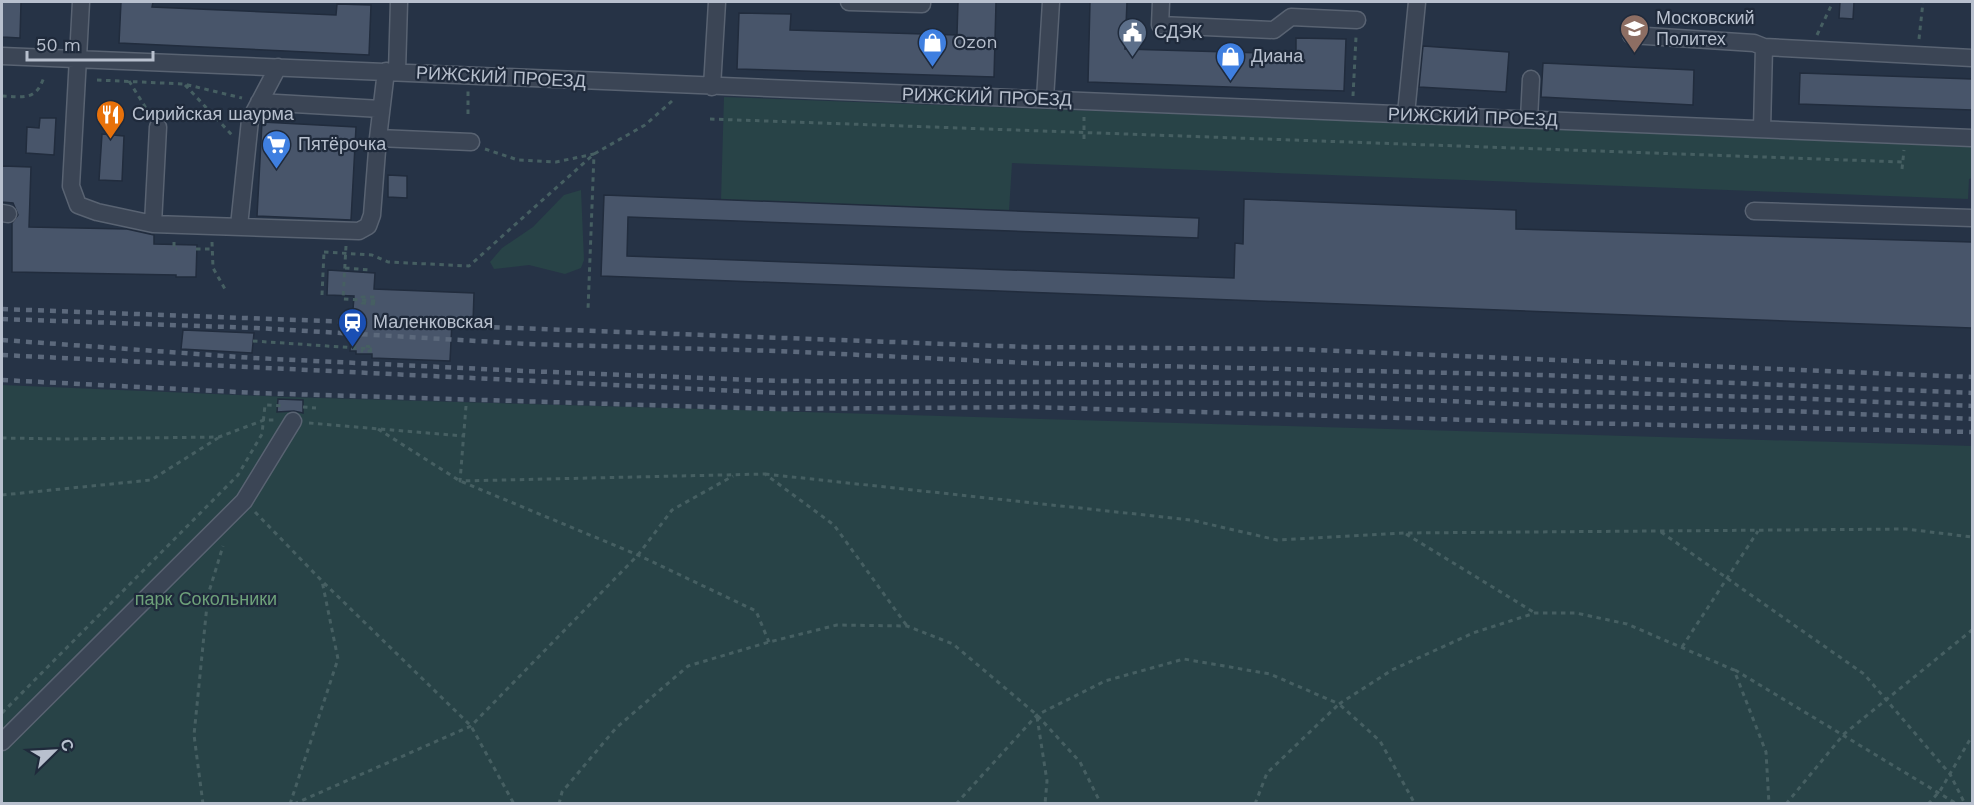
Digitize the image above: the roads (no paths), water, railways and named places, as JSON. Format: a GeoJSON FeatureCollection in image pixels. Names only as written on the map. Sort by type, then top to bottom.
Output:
{"type":"FeatureCollection","features":[{"type":"Feature","properties":{"kind":"street"},"geometry":{"type":"LineString","coordinates":[[81,2],[71,186],[78,205],[97,212],[153,225],[353,231],[359,231],[368,226],[372,215],[381,109],[392,72],[399,2]]}},
{"type":"Feature","properties":{"kind":"street"},"geometry":{"type":"LineString","coordinates":[[712,87],[717,2]]}},
{"type":"Feature","properties":{"kind":"street"},"geometry":{"type":"LineString","coordinates":[[849,2],[922,4],[922,2]]}},
{"type":"Feature","properties":{"kind":"street"},"geometry":{"type":"LineString","coordinates":[[1046,99],[1052,2]]}},
{"type":"Feature","properties":{"kind":"street"},"geometry":{"type":"LineString","coordinates":[[1161,2],[1160,25],[1274,30],[1291,17],[1357,20]]}},
{"type":"Feature","properties":{"kind":"street"},"geometry":{"type":"LineString","coordinates":[[1406,114],[1418,2]]}},
{"type":"Feature","properties":{"kind":"street"},"geometry":{"type":"LineString","coordinates":[[1631,35],[1754,43],[1810,50],[1972,58]]}},
{"type":"Feature","properties":{"kind":"street"},"geometry":{"type":"LineString","coordinates":[[1762,129],[1764,46]]}},
{"type":"Feature","properties":{"kind":"street","name":"РИЖСКИЙ ПРОЕЗД"},"geometry":{"type":"LineString","coordinates":[[2,56],[1972,138]]}},
{"type":"Feature","properties":{"kind":"street"},"geometry":{"type":"LineString","coordinates":[[239,226],[250,120],[278,67]]}},
{"type":"Feature","properties":{"kind":"street"},"geometry":{"type":"LineString","coordinates":[[1529,119],[1531,79]]}},
{"type":"Feature","properties":{"kind":"street"},"geometry":{"type":"LineString","coordinates":[[259,102],[381,109]]}},
{"type":"Feature","properties":{"kind":"street"},"geometry":{"type":"LineString","coordinates":[[153,225],[158,127]]}},
{"type":"Feature","properties":{"kind":"street"},"geometry":{"type":"LineString","coordinates":[[378,138],[471,142]]}},
{"type":"Feature","properties":{"kind":"street"},"geometry":{"type":"LineString","coordinates":[[1754,211],[1972,218]]}},
{"type":"Feature","properties":{"kind":"street"},"geometry":{"type":"LineString","coordinates":[[2,742],[244,501],[293,421]]}},
{"type":"Feature","properties":{"kind":"railway"},"geometry":{"type":"LineString","coordinates":[[2,309],[1027,347],[1289,349],[1972,377]]}},
{"type":"Feature","properties":{"kind":"railway"},"geometry":{"type":"LineString","coordinates":[[2,319],[256,328],[528,344],[778,351],[1028,363],[1541,375],[1972,393]]}},
{"type":"Feature","properties":{"kind":"railway"},"geometry":{"type":"LineString","coordinates":[[2,340],[253,358],[779,381],[1286,383],[1789,398],[1972,406]]}},
{"type":"Feature","properties":{"kind":"railway"},"geometry":{"type":"LineString","coordinates":[[2,355],[779,393],[1287,394],[1536,405],[1789,411],[1972,419]]}},
{"type":"Feature","properties":{"kind":"railway"},"geometry":{"type":"LineString","coordinates":[[2,380],[257,393],[775,409],[1030,407],[1972,432]]}},
{"type":"Feature","properties":{"kind":"place","name":"Московский Политех"},"geometry":{"type":"Point","coordinates":[1635,54]}},
{"type":"Feature","properties":{"kind":"place","name":"СДЭК"},"geometry":{"type":"Point","coordinates":[1133,58]}},
{"type":"Feature","properties":{"kind":"place","name":"Ozon"},"geometry":{"type":"Point","coordinates":[932,68]}},
{"type":"Feature","properties":{"kind":"place","name":"Диана"},"geometry":{"type":"Point","coordinates":[1230,82]}},
{"type":"Feature","properties":{"kind":"place","name":"Сирийская шаурма"},"geometry":{"type":"Point","coordinates":[111,140]}},
{"type":"Feature","properties":{"kind":"place","name":"Пятёрочка"},"geometry":{"type":"Point","coordinates":[277,170]}},
{"type":"Feature","properties":{"kind":"place","name":"Маленковская"},"geometry":{"type":"Point","coordinates":[352,348]}},
{"type":"Feature","properties":{"kind":"park label","name":"парк Сокольники"},"geometry":{"type":"Point","coordinates":[206,599]}}]}
